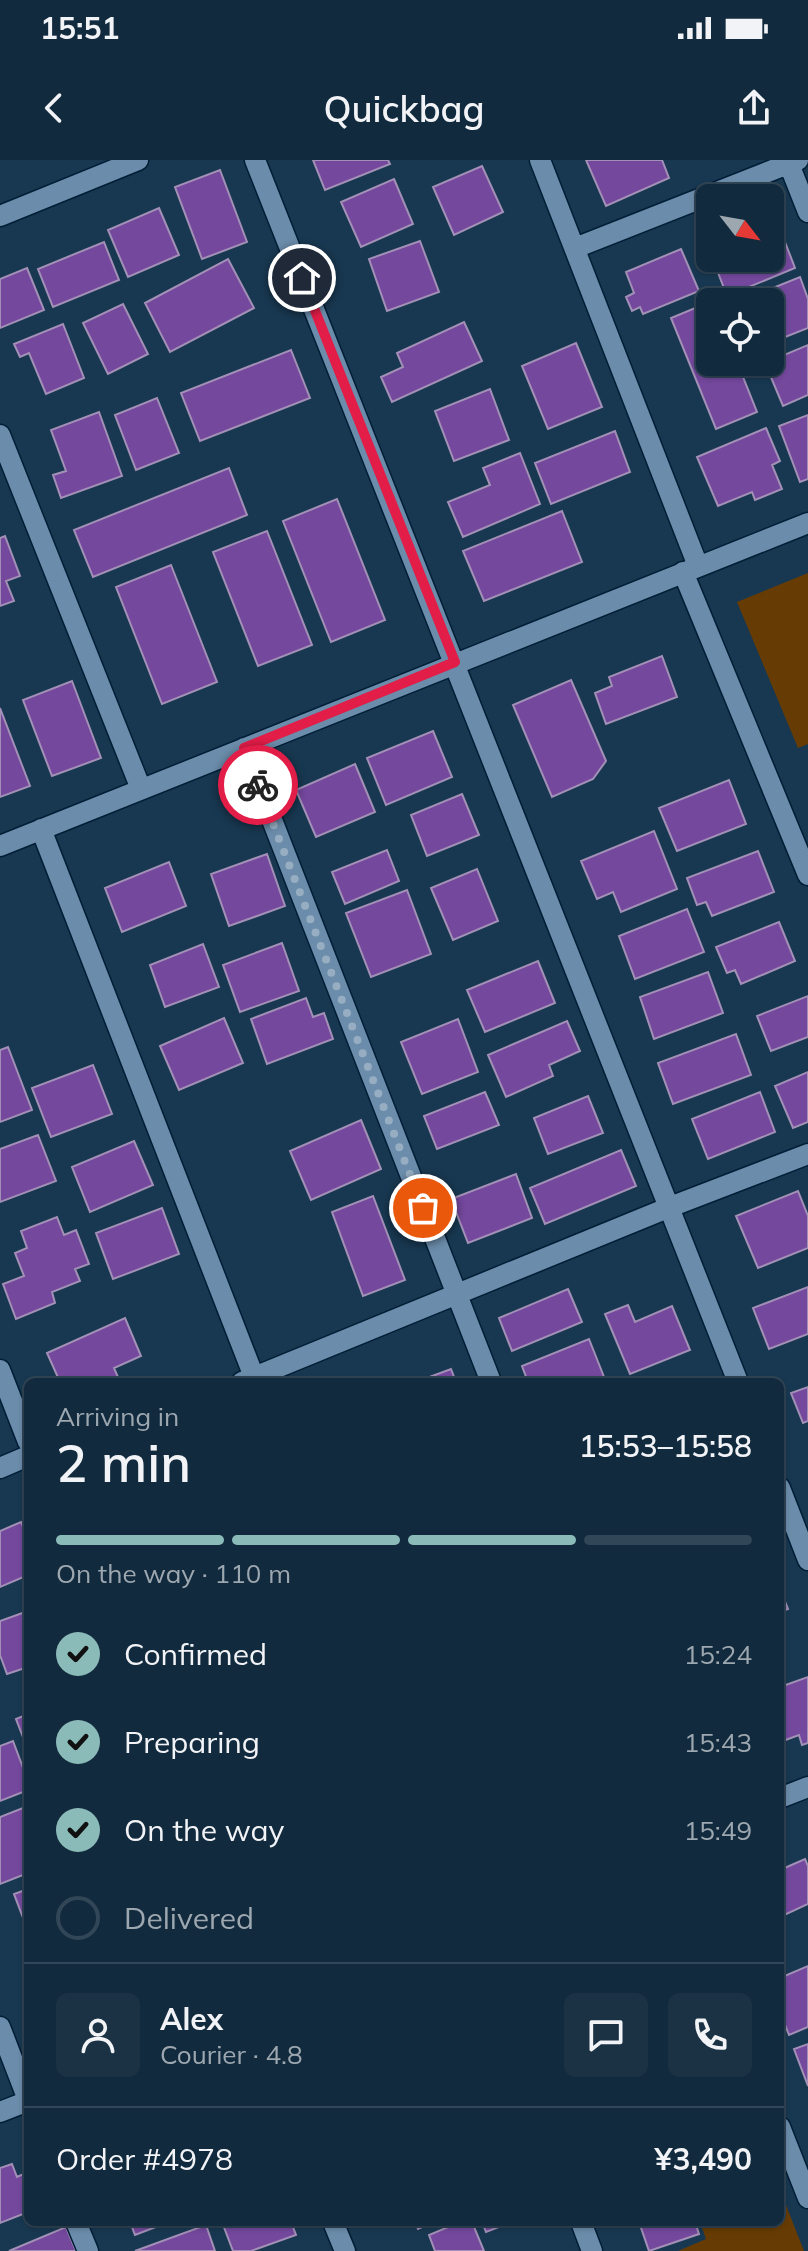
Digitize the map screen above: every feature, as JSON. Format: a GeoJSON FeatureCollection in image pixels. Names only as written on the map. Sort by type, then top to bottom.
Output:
{"type":"FeatureCollection","features":[{"type":"Feature","properties":{"kind":"street"},"geometry":{"type":"LineString","coordinates":[[0,216],[138,160]]}},
{"type":"Feature","properties":{"kind":"street"},"geometry":{"type":"LineString","coordinates":[[255,160],[736,1378]]}},
{"type":"Feature","properties":{"kind":"street"},"geometry":{"type":"LineString","coordinates":[[540,160],[575,248],[690,569],[804,852],[808,875]]}},
{"type":"Feature","properties":{"kind":"street"},"geometry":{"type":"LineString","coordinates":[[575,248],[793,162],[808,212]]}},
{"type":"Feature","properties":{"kind":"street"},"geometry":{"type":"LineString","coordinates":[[0,435],[141,789]]}},
{"type":"Feature","properties":{"kind":"street"},"geometry":{"type":"LineString","coordinates":[[0,846],[808,523]]}},
{"type":"Feature","properties":{"kind":"street"},"geometry":{"type":"LineString","coordinates":[[244,748],[489,1378]]}},
{"type":"Feature","properties":{"kind":"street"},"geometry":{"type":"LineString","coordinates":[[41,829],[250,1378]]}},
{"type":"Feature","properties":{"kind":"street"},"geometry":{"type":"LineString","coordinates":[[258,1378],[670,1207],[808,1154]]}},
{"type":"Feature","properties":{"kind":"street"},"geometry":{"type":"LineString","coordinates":[[0,1370],[24,1432]]}},
{"type":"Feature","properties":{"kind":"street"},"geometry":{"type":"LineString","coordinates":[[0,1468],[24,1458]]}},
{"type":"Feature","properties":{"kind":"street"},"geometry":{"type":"LineString","coordinates":[[784,1498],[808,1560]]}},
{"type":"Feature","properties":{"kind":"street"},"geometry":{"type":"LineString","coordinates":[[784,1796],[808,1787]]}},
{"type":"Feature","properties":{"kind":"street"},"geometry":{"type":"LineString","coordinates":[[0,2027],[24,2090]]}},
{"type":"Feature","properties":{"kind":"street"},"geometry":{"type":"LineString","coordinates":[[0,2112],[24,2102]]}},
{"type":"Feature","properties":{"kind":"street"},"geometry":{"type":"LineString","coordinates":[[784,2137],[808,2198]]}},
{"type":"Feature","properties":{"kind":"street"},"geometry":{"type":"LineString","coordinates":[[78,2226],[88,2251]]}},
{"type":"Feature","properties":{"kind":"street"},"geometry":{"type":"LineString","coordinates":[[335,2226],[345,2251]]}},
{"type":"Feature","properties":{"kind":"street"},"geometry":{"type":"LineString","coordinates":[[583,2226],[592,2251]]}},
{"type":"Feature","properties":{"kind":"shaded area"},"geometry":{"type":"Polygon","coordinates":[[[808,573],[808,744],[798,748],[737,602],[808,573]]]}},
{"type":"Feature","properties":{"kind":"shaded area"},"geometry":{"type":"Polygon","coordinates":[[[784,2200],[804,2251],[678,2251],[706,2239],[701,2226],[784,2226],[784,2200]]]}},
{"type":"Feature","properties":{"kind":"building"},"geometry":{"type":"Polygon","coordinates":[[[313,160],[388,160],[390,164],[325,190],[313,160]]]}},
{"type":"Feature","properties":{"kind":"building"},"geometry":{"type":"Polygon","coordinates":[[[586,160],[662,160],[669,178],[606,206],[586,160]]]}},
{"type":"Feature","properties":{"kind":"building"},"geometry":{"type":"Polygon","coordinates":[[[482,166],[503,212],[454,235],[433,187],[482,166]]]}},
{"type":"Feature","properties":{"kind":"building"},"geometry":{"type":"Polygon","coordinates":[[[220,170],[247,242],[202,259],[175,187],[220,170]]]}},
{"type":"Feature","properties":{"kind":"building"},"geometry":{"type":"Polygon","coordinates":[[[394,179],[413,224],[361,247],[341,202],[394,179]]]}},
{"type":"Feature","properties":{"kind":"building"},"geometry":{"type":"Polygon","coordinates":[[[159,208],[179,255],[128,277],[108,230],[159,208]]]}},
{"type":"Feature","properties":{"kind":"building"},"geometry":{"type":"Polygon","coordinates":[[[420,241],[439,292],[387,311],[369,259],[420,241]]]}},
{"type":"Feature","properties":{"kind":"building"},"geometry":{"type":"Polygon","coordinates":[[[104,242],[119,280],[53,307],[38,269],[104,242]]]}},
{"type":"Feature","properties":{"kind":"building"},"geometry":{"type":"Polygon","coordinates":[[[784,242],[795,268],[746,288],[724,288],[718,272],[784,272],[784,242]]]}},
{"type":"Feature","properties":{"kind":"building"},"geometry":{"type":"Polygon","coordinates":[[[681,249],[698,288],[696,292],[643,314],[640,307],[632,311],[626,297],[634,293],[626,272],[681,249]]]}},
{"type":"Feature","properties":{"kind":"building"},"geometry":{"type":"Polygon","coordinates":[[[228,259],[254,308],[170,352],[145,303],[228,259]]]}},
{"type":"Feature","properties":{"kind":"building"},"geometry":{"type":"Polygon","coordinates":[[[27,268],[44,310],[0,328],[0,279],[27,268]]]}},
{"type":"Feature","properties":{"kind":"building"},"geometry":{"type":"Polygon","coordinates":[[[800,277],[808,299],[808,328],[784,337],[784,288],[773,288],[800,277]]]}},
{"type":"Feature","properties":{"kind":"building"},"geometry":{"type":"Polygon","coordinates":[[[123,304],[148,354],[108,374],[83,323],[123,304]]]}},
{"type":"Feature","properties":{"kind":"building"},"geometry":{"type":"Polygon","coordinates":[[[696,308],[696,376],[743,376],[757,412],[716,429],[671,318],[696,308]]]}},
{"type":"Feature","properties":{"kind":"building"},"geometry":{"type":"Polygon","coordinates":[[[464,322],[482,361],[392,402],[381,377],[403,367],[397,353],[464,322]]]}},
{"type":"Feature","properties":{"kind":"building"},"geometry":{"type":"Polygon","coordinates":[[[63,324],[84,378],[46,394],[29,353],[20,357],[14,344],[63,324]]]}},
{"type":"Feature","properties":{"kind":"building"},"geometry":{"type":"Polygon","coordinates":[[[576,343],[602,407],[548,429],[522,366],[576,343]]]}},
{"type":"Feature","properties":{"kind":"building"},"geometry":{"type":"Polygon","coordinates":[[[808,345],[808,395],[783,406],[770,376],[784,376],[784,355],[808,345]]]}},
{"type":"Feature","properties":{"kind":"building"},"geometry":{"type":"Polygon","coordinates":[[[291,350],[310,398],[200,441],[181,393],[291,350]]]}},
{"type":"Feature","properties":{"kind":"building"},"geometry":{"type":"Polygon","coordinates":[[[490,389],[509,440],[454,461],[435,411],[490,389]]]}},
{"type":"Feature","properties":{"kind":"building"},"geometry":{"type":"Polygon","coordinates":[[[157,398],[179,453],[136,470],[115,415],[157,398]]]}},
{"type":"Feature","properties":{"kind":"building"},"geometry":{"type":"Polygon","coordinates":[[[99,412],[122,476],[61,498],[53,475],[66,471],[51,430],[99,412]]]}},
{"type":"Feature","properties":{"kind":"building"},"geometry":{"type":"Polygon","coordinates":[[[808,415],[808,479],[800,482],[779,426],[808,415]]]}},
{"type":"Feature","properties":{"kind":"building"},"geometry":{"type":"Polygon","coordinates":[[[766,428],[780,461],[772,465],[782,489],[755,500],[752,492],[718,506],[697,457],[766,428]]]}},
{"type":"Feature","properties":{"kind":"building"},"geometry":{"type":"Polygon","coordinates":[[[615,431],[630,472],[551,504],[535,463],[615,431]]]}},
{"type":"Feature","properties":{"kind":"building"},"geometry":{"type":"Polygon","coordinates":[[[520,453],[540,504],[463,537],[448,502],[490,485],[483,468],[520,453]]]}},
{"type":"Feature","properties":{"kind":"building"},"geometry":{"type":"Polygon","coordinates":[[[229,468],[247,515],[93,577],[74,530],[229,468]]]}},
{"type":"Feature","properties":{"kind":"building"},"geometry":{"type":"Polygon","coordinates":[[[337,499],[385,620],[331,642],[283,521],[337,499]]]}},
{"type":"Feature","properties":{"kind":"building"},"geometry":{"type":"Polygon","coordinates":[[[562,511],[582,562],[484,601],[463,551],[562,511]]]}},
{"type":"Feature","properties":{"kind":"building"},"geometry":{"type":"Polygon","coordinates":[[[267,531],[312,645],[258,666],[213,552],[267,531]]]}},
{"type":"Feature","properties":{"kind":"building"},"geometry":{"type":"Polygon","coordinates":[[[5,536],[20,576],[6,581],[14,601],[0,606],[0,538],[5,536]]]}},
{"type":"Feature","properties":{"kind":"building"},"geometry":{"type":"Polygon","coordinates":[[[171,565],[217,682],[162,704],[116,587],[171,565]]]}},
{"type":"Feature","properties":{"kind":"building"},"geometry":{"type":"Polygon","coordinates":[[[662,656],[677,697],[606,724],[595,693],[612,686],[609,677],[662,656]]]}},
{"type":"Feature","properties":{"kind":"building"},"geometry":{"type":"Polygon","coordinates":[[[571,680],[606,761],[593,779],[552,797],[513,705],[571,680]]]}},
{"type":"Feature","properties":{"kind":"building"},"geometry":{"type":"Polygon","coordinates":[[[72,681],[101,758],[52,776],[23,700],[72,681]]]}},
{"type":"Feature","properties":{"kind":"building"},"geometry":{"type":"Polygon","coordinates":[[[0,708],[30,786],[0,797],[0,708]]]}},
{"type":"Feature","properties":{"kind":"building"},"geometry":{"type":"Polygon","coordinates":[[[433,731],[452,777],[386,805],[367,758],[433,731]]]}},
{"type":"Feature","properties":{"kind":"building"},"geometry":{"type":"Polygon","coordinates":[[[355,764],[375,812],[316,837],[296,790],[355,764]]]}},
{"type":"Feature","properties":{"kind":"building"},"geometry":{"type":"Polygon","coordinates":[[[729,780],[746,824],[677,851],[659,808],[729,780]]]}},
{"type":"Feature","properties":{"kind":"building"},"geometry":{"type":"Polygon","coordinates":[[[462,794],[479,835],[427,856],[411,815],[462,794]]]}},
{"type":"Feature","properties":{"kind":"building"},"geometry":{"type":"Polygon","coordinates":[[[654,831],[677,889],[621,912],[613,892],[597,899],[581,861],[654,831]]]}},
{"type":"Feature","properties":{"kind":"building"},"geometry":{"type":"Polygon","coordinates":[[[387,850],[399,881],[345,904],[332,872],[387,850]]]}},
{"type":"Feature","properties":{"kind":"building"},"geometry":{"type":"Polygon","coordinates":[[[758,851],[774,892],[712,916],[706,902],[697,905],[687,878],[758,851]]]}},
{"type":"Feature","properties":{"kind":"building"},"geometry":{"type":"Polygon","coordinates":[[[267,854],[285,906],[229,926],[211,874],[267,854]]]}},
{"type":"Feature","properties":{"kind":"building"},"geometry":{"type":"Polygon","coordinates":[[[169,862],[186,906],[122,932],[105,888],[169,862]]]}},
{"type":"Feature","properties":{"kind":"building"},"geometry":{"type":"Polygon","coordinates":[[[477,869],[498,921],[453,940],[431,888],[477,869]]]}},
{"type":"Feature","properties":{"kind":"building"},"geometry":{"type":"Polygon","coordinates":[[[407,890],[431,954],[371,977],[346,913],[407,890]]]}},
{"type":"Feature","properties":{"kind":"building"},"geometry":{"type":"Polygon","coordinates":[[[687,909],[704,952],[635,979],[619,936],[687,909]]]}},
{"type":"Feature","properties":{"kind":"building"},"geometry":{"type":"Polygon","coordinates":[[[779,922],[795,961],[741,984],[735,970],[727,973],[716,947],[779,922]]]}},
{"type":"Feature","properties":{"kind":"building"},"geometry":{"type":"Polygon","coordinates":[[[282,943],[299,991],[240,1012],[223,965],[282,943]]]}},
{"type":"Feature","properties":{"kind":"building"},"geometry":{"type":"Polygon","coordinates":[[[203,944],[219,987],[165,1007],[150,965],[203,944]]]}},
{"type":"Feature","properties":{"kind":"building"},"geometry":{"type":"Polygon","coordinates":[[[538,961],[555,1003],[485,1032],[467,990],[538,961]]]}},
{"type":"Feature","properties":{"kind":"building"},"geometry":{"type":"Polygon","coordinates":[[[708,972],[723,1013],[654,1039],[640,997],[708,972]]]}},
{"type":"Feature","properties":{"kind":"building"},"geometry":{"type":"Polygon","coordinates":[[[808,996],[808,1037],[771,1051],[757,1016],[808,996]]]}},
{"type":"Feature","properties":{"kind":"building"},"geometry":{"type":"Polygon","coordinates":[[[306,998],[313,1017],[324,1013],[333,1039],[267,1064],[251,1019],[306,998]]]}},
{"type":"Feature","properties":{"kind":"building"},"geometry":{"type":"Polygon","coordinates":[[[224,1018],[243,1063],[179,1090],[160,1046],[224,1018]]]}},
{"type":"Feature","properties":{"kind":"building"},"geometry":{"type":"Polygon","coordinates":[[[458,1019],[478,1072],[422,1094],[401,1042],[458,1019]]]}},
{"type":"Feature","properties":{"kind":"building"},"geometry":{"type":"Polygon","coordinates":[[[567,1021],[580,1051],[549,1065],[553,1076],[506,1097],[488,1055],[567,1021]]]}},
{"type":"Feature","properties":{"kind":"building"},"geometry":{"type":"Polygon","coordinates":[[[736,1034],[751,1075],[673,1104],[658,1063],[736,1034]]]}},
{"type":"Feature","properties":{"kind":"building"},"geometry":{"type":"Polygon","coordinates":[[[8,1047],[32,1110],[0,1122],[0,1050],[8,1047]]]}},
{"type":"Feature","properties":{"kind":"building"},"geometry":{"type":"Polygon","coordinates":[[[93,1065],[112,1114],[51,1137],[32,1088],[93,1065]]]}},
{"type":"Feature","properties":{"kind":"building"},"geometry":{"type":"Polygon","coordinates":[[[808,1072],[808,1122],[793,1128],[775,1086],[808,1072]]]}},
{"type":"Feature","properties":{"kind":"building"},"geometry":{"type":"Polygon","coordinates":[[[485,1092],[499,1125],[437,1149],[424,1116],[485,1092]]]}},
{"type":"Feature","properties":{"kind":"building"},"geometry":{"type":"Polygon","coordinates":[[[760,1092],[775,1132],[708,1159],[692,1119],[760,1092]]]}},
{"type":"Feature","properties":{"kind":"building"},"geometry":{"type":"Polygon","coordinates":[[[588,1096],[603,1133],[548,1154],[534,1118],[588,1096]]]}},
{"type":"Feature","properties":{"kind":"building"},"geometry":{"type":"Polygon","coordinates":[[[361,1120],[381,1169],[311,1200],[290,1151],[361,1120]]]}},
{"type":"Feature","properties":{"kind":"building"},"geometry":{"type":"Polygon","coordinates":[[[38,1135],[56,1181],[0,1202],[0,1149],[38,1135]]]}},
{"type":"Feature","properties":{"kind":"building"},"geometry":{"type":"Polygon","coordinates":[[[134,1141],[153,1185],[90,1212],[72,1167],[134,1141]]]}},
{"type":"Feature","properties":{"kind":"building"},"geometry":{"type":"Polygon","coordinates":[[[621,1150],[636,1186],[545,1224],[530,1188],[621,1150]]]}},
{"type":"Feature","properties":{"kind":"building"},"geometry":{"type":"Polygon","coordinates":[[[516,1174],[532,1218],[468,1243],[451,1199],[516,1174]]]}},
{"type":"Feature","properties":{"kind":"building"},"geometry":{"type":"Polygon","coordinates":[[[798,1191],[808,1216],[808,1248],[758,1268],[736,1216],[798,1191]]]}},
{"type":"Feature","properties":{"kind":"building"},"geometry":{"type":"Polygon","coordinates":[[[373,1196],[405,1280],[363,1296],[332,1212],[373,1196]]]}},
{"type":"Feature","properties":{"kind":"building"},"geometry":{"type":"Polygon","coordinates":[[[162,1208],[179,1254],[113,1279],[96,1233],[162,1208]]]}},
{"type":"Feature","properties":{"kind":"building"},"geometry":{"type":"Polygon","coordinates":[[[57,1217],[64,1235],[76,1230],[89,1264],[75,1269],[80,1281],[52,1292],[55,1303],[16,1319],[3,1284],[24,1276],[15,1253],[27,1248],[21,1231],[57,1217]]]}},
{"type":"Feature","properties":{"kind":"building"},"geometry":{"type":"Polygon","coordinates":[[[808,1287],[808,1334],[769,1349],[753,1308],[808,1287]]]}},
{"type":"Feature","properties":{"kind":"building"},"geometry":{"type":"Polygon","coordinates":[[[568,1289],[582,1322],[512,1351],[499,1318],[568,1289]]]}},
{"type":"Feature","properties":{"kind":"building"},"geometry":{"type":"Polygon","coordinates":[[[628,1305],[635,1322],[672,1306],[690,1350],[630,1374],[605,1314],[628,1305]]]}},
{"type":"Feature","properties":{"kind":"building"},"geometry":{"type":"Polygon","coordinates":[[[125,1318],[141,1356],[114,1368],[118,1378],[58,1378],[47,1353],[125,1318]]]}},
{"type":"Feature","properties":{"kind":"building"},"geometry":{"type":"Polygon","coordinates":[[[589,1339],[604,1378],[526,1378],[522,1366],[589,1339]]]}},
{"type":"Feature","properties":{"kind":"building"},"geometry":{"type":"Polygon","coordinates":[[[451,1369],[454,1378],[427,1378],[451,1369]]]}},
{"type":"Feature","properties":{"kind":"building"},"geometry":{"type":"Polygon","coordinates":[[[808,1387],[808,1421],[803,1423],[791,1393],[808,1387]]]}},
{"type":"Feature","properties":{"kind":"building"},"geometry":{"type":"Polygon","coordinates":[[[21,1522],[24,1529],[24,1577],[0,1587],[0,1531],[21,1522]]]}},
{"type":"Feature","properties":{"kind":"building"},"geometry":{"type":"Polygon","coordinates":[[[24,1612],[24,1668],[7,1674],[0,1655],[0,1621],[24,1612]]]}},
{"type":"Feature","properties":{"kind":"building"},"geometry":{"type":"Polygon","coordinates":[[[808,1677],[808,1743],[802,1745],[799,1735],[784,1741],[784,1686],[808,1677]]]}},
{"type":"Feature","properties":{"kind":"building"},"geometry":{"type":"Polygon","coordinates":[[[24,1716],[24,1740],[16,1719],[24,1716]]]}},
{"type":"Feature","properties":{"kind":"building"},"geometry":{"type":"Polygon","coordinates":[[[13,1741],[24,1770],[24,1792],[0,1801],[0,1746],[13,1741]]]}},
{"type":"Feature","properties":{"kind":"building"},"geometry":{"type":"Polygon","coordinates":[[[24,1808],[24,1875],[0,1884],[0,1817],[24,1808]]]}},
{"type":"Feature","properties":{"kind":"building"},"geometry":{"type":"Polygon","coordinates":[[[805,1859],[808,1866],[808,1904],[784,1915],[784,1868],[805,1859]]]}},
{"type":"Feature","properties":{"kind":"building"},"geometry":{"type":"Polygon","coordinates":[[[24,1890],[24,1920],[14,1894],[24,1890]]]}},
{"type":"Feature","properties":{"kind":"building"},"geometry":{"type":"Polygon","coordinates":[[[808,1966],[808,2027],[789,2035],[784,2022],[784,1976],[808,1966]]]}},
{"type":"Feature","properties":{"kind":"building"},"geometry":{"type":"Polygon","coordinates":[[[808,2044],[808,2086],[794,2049],[808,2044]]]}},
{"type":"Feature","properties":{"kind":"building"},"geometry":{"type":"Polygon","coordinates":[[[12,2164],[17,2177],[24,2174],[24,2214],[0,2223],[0,2168],[12,2164]]]}},
{"type":"Feature","properties":{"kind":"building"},"geometry":{"type":"Polygon","coordinates":[[[132,2226],[159,2226],[135,2235],[132,2226]]]}},
{"type":"Feature","properties":{"kind":"building"},"geometry":{"type":"Polygon","coordinates":[[[206,2226],[215,2251],[135,2251],[206,2226]]]}},
{"type":"Feature","properties":{"kind":"building"},"geometry":{"type":"Polygon","coordinates":[[[224,2226],[293,2226],[296,2235],[251,2251],[233,2251],[224,2226]]]}},
{"type":"Feature","properties":{"kind":"building"},"geometry":{"type":"Polygon","coordinates":[[[450,2226],[474,2226],[484,2251],[435,2251],[429,2235],[450,2226]]]}},
{"type":"Feature","properties":{"kind":"building"},"geometry":{"type":"Polygon","coordinates":[[[484,2226],[502,2226],[486,2232],[484,2226]]]}},
{"type":"Feature","properties":{"kind":"building"},"geometry":{"type":"Polygon","coordinates":[[[640,2226],[696,2226],[699,2234],[649,2251],[640,2226]]]}},
{"type":"Feature","properties":{"kind":"building"},"geometry":{"type":"Polygon","coordinates":[[[66,2227],[76,2251],[9,2251],[66,2227]]]}},
{"type":"Feature","properties":{"kind":"way so far"},"geometry":{"type":"LineString","coordinates":[[258,785],[423,1208]]}},
{"type":"Feature","properties":{"kind":"route"},"geometry":{"type":"LineString","coordinates":[[258,785],[244,748],[455,662],[302,278]]}}]}
